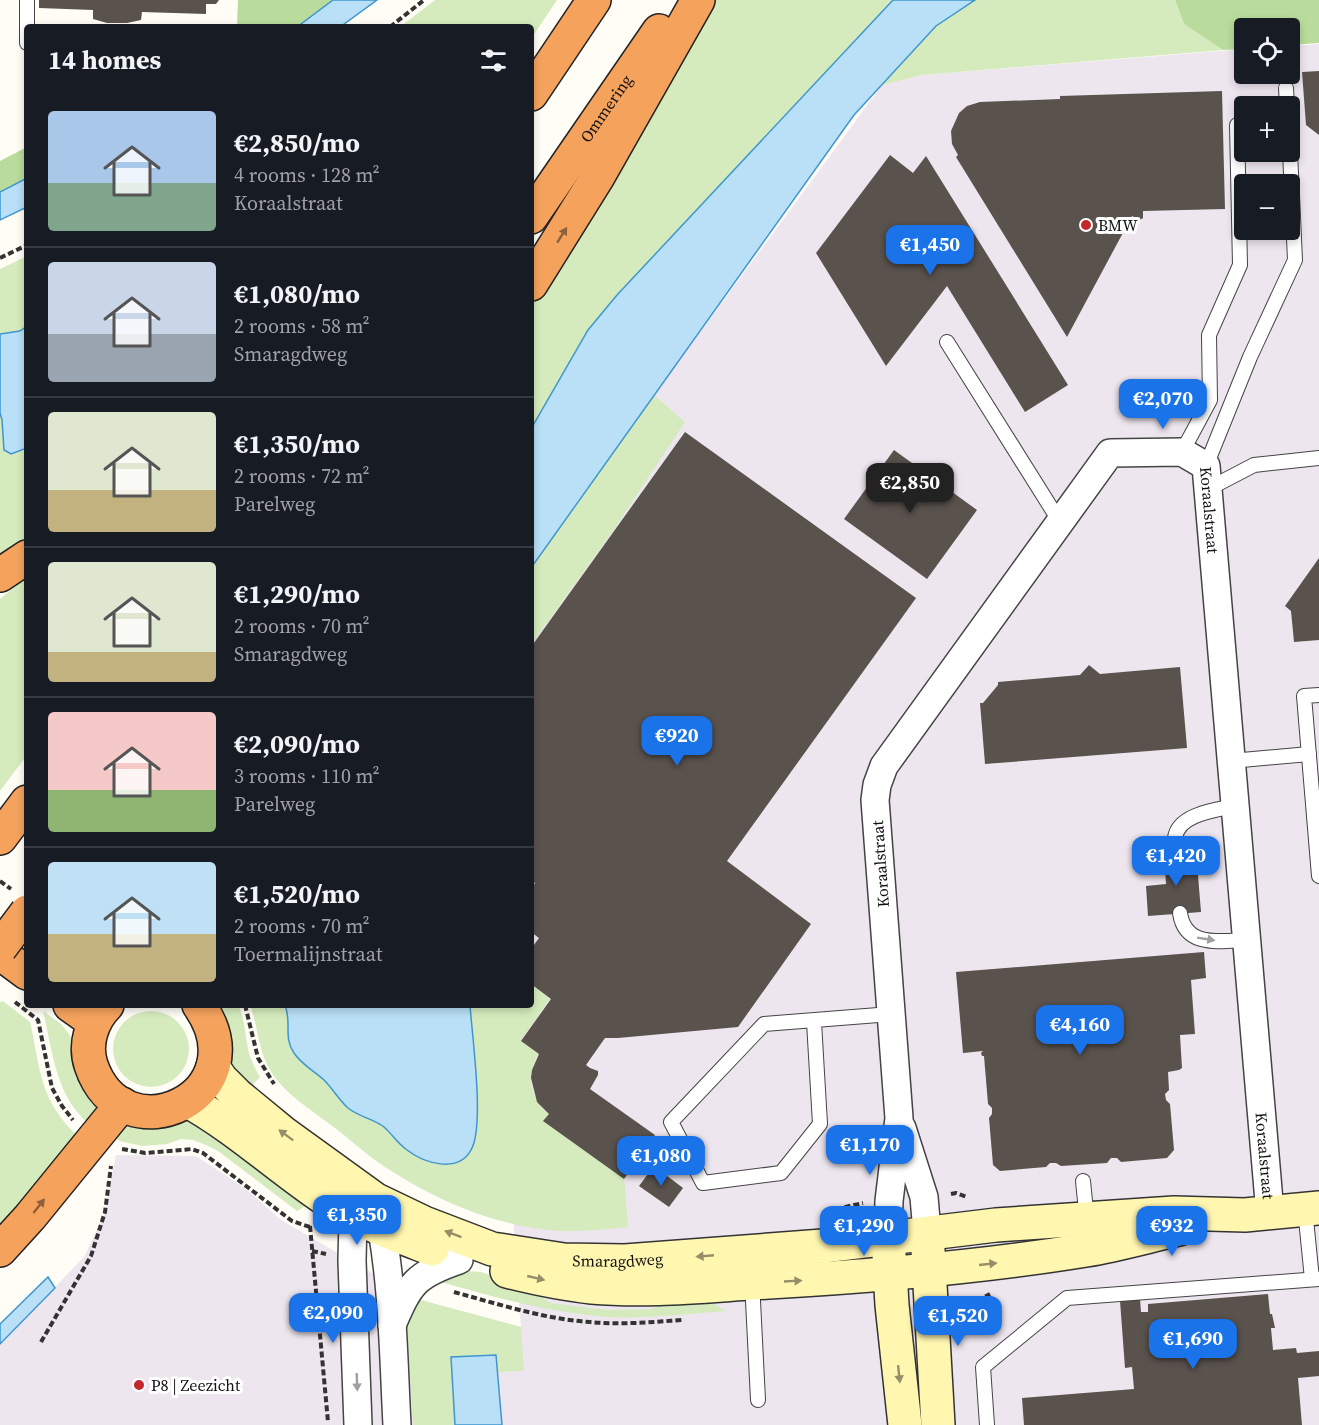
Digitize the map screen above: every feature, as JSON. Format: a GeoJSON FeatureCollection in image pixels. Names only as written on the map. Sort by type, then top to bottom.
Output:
{"type":"FeatureCollection","features":[{"type":"Feature","properties":{"kind":"highway","name":"Ommering"},"geometry":{"type":"LineString","coordinates":[[534,213],[680,0]]}},
{"type":"Feature","properties":{"kind":"highway"},"geometry":{"type":"LineString","coordinates":[[534,279],[597,178],[698,0]]}},
{"type":"Feature","properties":{"kind":"highway"},"geometry":{"type":"LineString","coordinates":[[534,73],[589,8]]}},
{"type":"Feature","properties":{"kind":"highway"},"geometry":{"type":"LineString","coordinates":[[534,90],[589,8]]}},
{"type":"Feature","properties":{"kind":"highway"},"geometry":{"type":"LineString","coordinates":[[0,838],[24,806]]}},
{"type":"Feature","properties":{"kind":"highway"},"geometry":{"type":"LineString","coordinates":[[0,915],[24,933]]}},
{"type":"Feature","properties":{"kind":"highway"},"geometry":{"type":"LineString","coordinates":[[0,948],[24,916]]}},
{"type":"Feature","properties":{"kind":"highway"},"geometry":{"type":"LineString","coordinates":[[0,953],[24,971]]}},
{"type":"Feature","properties":{"kind":"highway"},"geometry":{"type":"LineString","coordinates":[[90,1011],[89,1060],[96,1078],[106,1093],[122,1104],[140,1111],[160,1112],[188,1101],[204,1085],[213,1067],[216,1053],[214,1035],[209,1019],[201,1008]]}},
{"type":"Feature","properties":{"kind":"highway"},"geometry":{"type":"LineString","coordinates":[[0,1250],[30,1217],[122,1104]]}},
{"type":"Feature","properties":{"kind":"street","name":"Koraalstraat"},"geometry":{"type":"LineString","coordinates":[[888,1237],[899,1118],[875,801],[877,785],[884,766],[1110,453],[1182,452],[1207,478],[1246,940],[1258,1214]]}},
{"type":"Feature","properties":{"kind":"street","name":"Smaragdweg"},"geometry":{"type":"LineString","coordinates":[[213,1067],[221,1080],[237,1095],[282,1132],[364,1193],[370,1215]]}},
{"type":"Feature","properties":{"kind":"street","name":"Smaragdweg"},"geometry":{"type":"LineString","coordinates":[[188,1101],[217,1117],[326,1200],[370,1215],[459,1260],[555,1282],[593,1287],[638,1288],[752,1267],[823,1246],[927,1232],[1088,1234]]}},
{"type":"Feature","properties":{"kind":"street","name":"Koraalstraat"},"geometry":{"type":"LineString","coordinates":[[899,1118],[924,1197],[927,1232]]}},
{"type":"Feature","properties":{"kind":"street","name":"Smaragdweg"},"geometry":{"type":"LineString","coordinates":[[370,1215],[424,1223],[492,1249],[564,1260],[890,1274],[929,1270],[1174,1213],[1258,1214],[1312,1209]]}},
{"type":"Feature","properties":{"kind":"street"},"geometry":{"type":"LineString","coordinates":[[370,1215],[392,1326],[397,1425]]}},
{"type":"Feature","properties":{"kind":"street"},"geometry":{"type":"LineString","coordinates":[[358,1425],[352,1261],[370,1215]]}},
{"type":"Feature","properties":{"kind":"street"},"geometry":{"type":"LineString","coordinates":[[927,1232],[929,1303],[938,1425]]}},
{"type":"Feature","properties":{"kind":"street"},"geometry":{"type":"LineString","coordinates":[[888,1237],[905,1425]]}},
{"type":"Feature","properties":{"kind":"street"},"geometry":{"type":"LineString","coordinates":[[392,1326],[404,1298],[416,1281],[432,1269],[459,1260]]}},
{"type":"Feature","properties":{"kind":"lane"},"geometry":{"type":"LineString","coordinates":[[27,0],[27,24]]}},
{"type":"Feature","properties":{"kind":"lane"},"geometry":{"type":"LineString","coordinates":[[1286,88],[1286,96]]}},
{"type":"Feature","properties":{"kind":"lane"},"geometry":{"type":"LineString","coordinates":[[1182,452],[1209,400],[1209,335],[1240,265],[1238,162]]}},
{"type":"Feature","properties":{"kind":"lane"},"geometry":{"type":"LineString","coordinates":[[1207,478],[1250,357],[1295,260],[1290,162]]}},
{"type":"Feature","properties":{"kind":"lane"},"geometry":{"type":"LineString","coordinates":[[947,342],[1060,522]]}},
{"type":"Feature","properties":{"kind":"lane"},"geometry":{"type":"LineString","coordinates":[[1207,478],[1254,465],[1319,458]]}},
{"type":"Feature","properties":{"kind":"lane"},"geometry":{"type":"LineString","coordinates":[[1319,695],[1304,696],[1319,876]]}},
{"type":"Feature","properties":{"kind":"lane"},"geometry":{"type":"LineString","coordinates":[[1231,761],[1309,754]]}},
{"type":"Feature","properties":{"kind":"lane"},"geometry":{"type":"LineString","coordinates":[[1176,853],[1175,837],[1183,824],[1208,812],[1235,807]]}},
{"type":"Feature","properties":{"kind":"lane"},"geometry":{"type":"LineString","coordinates":[[1180,913],[1187,932],[1197,938],[1211,941],[1246,940]]}},
{"type":"Feature","properties":{"kind":"lane"},"geometry":{"type":"LineString","coordinates":[[814,1022],[820,1124],[782,1173],[703,1183],[671,1122],[764,1024],[814,1022],[891,1014]]}},
{"type":"Feature","properties":{"kind":"lane"},"geometry":{"type":"LineString","coordinates":[[1083,1181],[1088,1234]]}},
{"type":"Feature","properties":{"kind":"lane"},"geometry":{"type":"LineString","coordinates":[[987,1425],[982,1367],[1067,1298],[1315,1279],[1312,1209]]}},
{"type":"Feature","properties":{"kind":"lane"},"geometry":{"type":"LineString","coordinates":[[752,1267],[758,1400]]}},
{"type":"Feature","properties":{"kind":"path"},"geometry":{"type":"LineString","coordinates":[[394,24],[424,0]]}},
{"type":"Feature","properties":{"kind":"path"},"geometry":{"type":"LineString","coordinates":[[0,258],[24,246]]}},
{"type":"Feature","properties":{"kind":"path"},"geometry":{"type":"LineString","coordinates":[[246,1008],[258,1058],[275,1085]]}},
{"type":"Feature","properties":{"kind":"path"},"geometry":{"type":"LineString","coordinates":[[41,1342],[91,1256],[105,1212],[112,1158]]}},
{"type":"Feature","properties":{"kind":"path"},"geometry":{"type":"LineString","coordinates":[[924,1197],[956,1193],[969,1199]]}},
{"type":"Feature","properties":{"kind":"path"},"geometry":{"type":"LineString","coordinates":[[828,1216],[836,1209],[865,1202],[890,1201]]}},
{"type":"Feature","properties":{"kind":"shaded area"},"geometry":{"type":"Polygon","coordinates":[[[1319,44],[1319,1425],[0,1425],[0,1344],[84,1257],[105,1212],[116,1155],[196,1156],[246,1189],[281,1220],[417,1299],[521,1327],[498,1008],[534,1008],[534,564],[654,395],[882,85],[923,75],[1234,50],[1234,84],[1300,84],[1300,45],[1319,44]]]}},
{"type":"Feature","properties":{"kind":"green space"},"geometry":{"type":"Polygon","coordinates":[[[238,0],[333,0],[301,24],[237,24],[238,0]]]}},
{"type":"Feature","properties":{"kind":"green space"},"geometry":{"type":"Polygon","coordinates":[[[435,0],[557,0],[534,34],[534,24],[404,24],[435,0]]]}},
{"type":"Feature","properties":{"kind":"green space"},"geometry":{"type":"Polygon","coordinates":[[[712,0],[894,0],[617,295],[564,371],[534,424],[534,291],[712,0]]]}},
{"type":"Feature","properties":{"kind":"green space"},"geometry":{"type":"Polygon","coordinates":[[[975,0],[1175,0],[1184,24],[1223,50],[923,75],[882,85],[936,26],[975,0]]]}},
{"type":"Feature","properties":{"kind":"green space"},"geometry":{"type":"Polygon","coordinates":[[[1175,0],[1319,0],[1319,43],[1300,44],[1300,18],[1234,18],[1234,50],[1223,50],[1184,24],[1175,0]]]}},
{"type":"Feature","properties":{"kind":"green space"},"geometry":{"type":"Polygon","coordinates":[[[24,149],[24,180],[0,192],[0,161],[24,149]]]}},
{"type":"Feature","properties":{"kind":"green space"},"geometry":{"type":"Polygon","coordinates":[[[24,257],[24,328],[20,331],[0,334],[0,269],[24,257]]]}},
{"type":"Feature","properties":{"kind":"green space"},"geometry":{"type":"Polygon","coordinates":[[[654,395],[685,422],[613,531],[534,641],[534,564],[654,395]]]}},
{"type":"Feature","properties":{"kind":"green space"},"geometry":{"type":"Polygon","coordinates":[[[0,413],[4,450],[24,451],[24,540],[0,556],[0,413]]]}},
{"type":"Feature","properties":{"kind":"green space"},"geometry":{"type":"Polygon","coordinates":[[[24,579],[24,759],[0,791],[0,599],[24,579]]]}},
{"type":"Feature","properties":{"kind":"green space"},"geometry":{"type":"Polygon","coordinates":[[[534,986],[550,999],[521,1040],[540,1054],[532,1070],[531,1084],[535,1097],[543,1109],[624,1177],[628,1227],[560,1231],[513,1224],[468,1210],[425,1191],[372,1158],[283,1087],[266,1062],[251,1008],[286,1008],[289,1024],[314,1073],[322,1078],[348,1107],[383,1126],[392,1137],[419,1157],[447,1165],[477,1105],[470,1008],[534,1008],[534,986]]]}},
{"type":"Feature","properties":{"kind":"green space"},"geometry":{"type":"Polygon","coordinates":[[[3,1001],[30,1022],[40,1070],[49,1098],[56,1111],[80,1138],[0,1235],[0,1002],[3,1001]]]}},
{"type":"Feature","properties":{"kind":"green space"},"geometry":{"type":"Polygon","coordinates":[[[217,1008],[239,1008],[249,1053],[260,1077],[252,1085],[232,1064],[217,1008]]]}},
{"type":"Feature","properties":{"kind":"green space"},"geometry":{"type":"Polygon","coordinates":[[[43,1011],[61,1024],[69,1034],[80,1081],[101,1109],[89,1124],[69,1100],[62,1086],[43,1011]]]}},
{"type":"Feature","properties":{"kind":"green space"},"geometry":{"type":"Polygon","coordinates":[[[151,1011],[166,1014],[178,1022],[186,1034],[189,1049],[186,1064],[178,1076],[166,1084],[151,1087],[136,1084],[124,1076],[116,1064],[113,1049],[116,1034],[124,1022],[136,1014],[151,1011]]]}},
{"type":"Feature","properties":{"kind":"green space"},"geometry":{"type":"Polygon","coordinates":[[[194,1121],[307,1205],[297,1211],[218,1151],[193,1140],[181,1139],[167,1144],[143,1146],[111,1137],[128,1124],[194,1121]]]}},
{"type":"Feature","properties":{"kind":"green space"},"geometry":{"type":"Polygon","coordinates":[[[481,1272],[527,1288],[551,1303],[608,1310],[651,1309],[673,1297],[704,1298],[726,1311],[636,1317],[584,1315],[518,1302],[431,1279],[442,1273],[481,1272]]]}},
{"type":"Feature","properties":{"kind":"green space"},"geometry":{"type":"Polygon","coordinates":[[[417,1299],[521,1327],[524,1371],[497,1372],[496,1355],[451,1357],[455,1425],[413,1425],[407,1327],[409,1311],[417,1299]]]}},
{"type":"Feature","properties":{"kind":"water"},"geometry":{"type":"Polygon","coordinates":[[[333,0],[377,0],[344,24],[301,24],[333,0]]]}},
{"type":"Feature","properties":{"kind":"water"},"geometry":{"type":"Polygon","coordinates":[[[893,0],[975,0],[936,26],[854,115],[534,564],[534,424],[588,330],[617,295],[893,0]]]}},
{"type":"Feature","properties":{"kind":"water"},"geometry":{"type":"Polygon","coordinates":[[[24,180],[24,208],[0,220],[0,192],[24,180]]]}},
{"type":"Feature","properties":{"kind":"water"},"geometry":{"type":"Polygon","coordinates":[[[24,328],[24,449],[11,454],[4,450],[0,413],[0,334],[20,331],[24,328]]]}},
{"type":"Feature","properties":{"kind":"water"},"geometry":{"type":"Polygon","coordinates":[[[286,1008],[470,1008],[477,1102],[475,1138],[471,1150],[458,1162],[450,1164],[422,1159],[404,1148],[380,1124],[348,1108],[324,1080],[294,1053],[288,1036],[286,1008]]]}},
{"type":"Feature","properties":{"kind":"water"},"geometry":{"type":"Polygon","coordinates":[[[48,1277],[55,1288],[0,1344],[0,1324],[48,1277]]]}},
{"type":"Feature","properties":{"kind":"water"},"geometry":{"type":"Polygon","coordinates":[[[496,1355],[502,1425],[455,1425],[451,1357],[496,1355]]]}},
{"type":"Feature","properties":{"kind":"building"},"geometry":{"type":"Polygon","coordinates":[[[39,0],[219,0],[216,4],[206,4],[206,14],[142,12],[141,20],[107,23],[93,19],[93,10],[39,8],[39,0]]]}},
{"type":"Feature","properties":{"kind":"building"},"geometry":{"type":"Polygon","coordinates":[[[1319,71],[1319,135],[1306,125],[1302,72],[1319,71]]]}},
{"type":"Feature","properties":{"kind":"building"},"geometry":{"type":"Polygon","coordinates":[[[1222,91],[1225,209],[1143,211],[1143,218],[1140,220],[1132,216],[1067,337],[956,157],[958,155],[952,144],[951,131],[959,113],[967,106],[980,102],[1060,99],[1060,96],[1222,91]]]}},
{"type":"Feature","properties":{"kind":"building"},"geometry":{"type":"Polygon","coordinates":[[[890,155],[913,173],[926,156],[1068,385],[1025,412],[947,286],[886,366],[816,253],[890,155]]]}},
{"type":"Feature","properties":{"kind":"building"},"geometry":{"type":"Polygon","coordinates":[[[685,432],[916,598],[727,861],[811,924],[738,1027],[605,1038],[586,1065],[598,1071],[590,1089],[655,1135],[624,1179],[543,1121],[549,1114],[537,1102],[531,1078],[539,1054],[521,1041],[551,999],[534,986],[534,945],[539,938],[534,934],[534,643],[685,432]]]}},
{"type":"Feature","properties":{"kind":"building"},"geometry":{"type":"Polygon","coordinates":[[[894,450],[977,510],[927,579],[844,519],[894,450]]]}},
{"type":"Feature","properties":{"kind":"building"},"geometry":{"type":"Polygon","coordinates":[[[1319,558],[1319,640],[1294,642],[1291,611],[1285,606],[1319,558]]]}},
{"type":"Feature","properties":{"kind":"building"},"geometry":{"type":"Polygon","coordinates":[[[1089,665],[1100,674],[1180,667],[1187,748],[985,764],[980,703],[983,703],[998,682],[1080,675],[1089,665]]]}},
{"type":"Feature","properties":{"kind":"building"},"geometry":{"type":"Polygon","coordinates":[[[1196,851],[1201,912],[1148,916],[1146,886],[1166,884],[1164,853],[1196,851]]]}},
{"type":"Feature","properties":{"kind":"building"},"geometry":{"type":"Polygon","coordinates":[[[1204,952],[1206,978],[1191,980],[1195,1034],[1180,1035],[1182,1068],[1168,1072],[1169,1090],[1165,1094],[1170,1104],[1174,1150],[1167,1158],[1121,1162],[1117,1158],[1111,1158],[1107,1163],[1061,1166],[1050,1163],[1046,1167],[1000,1171],[993,1165],[989,1118],[992,1108],[988,1104],[984,1056],[981,1053],[983,1051],[963,1053],[956,972],[1204,952]]]}},
{"type":"Feature","properties":{"kind":"building"},"geometry":{"type":"Polygon","coordinates":[[[654,1166],[683,1188],[669,1207],[639,1186],[654,1166]]]}},
{"type":"Feature","properties":{"kind":"building"},"geometry":{"type":"Polygon","coordinates":[[[1268,1294],[1270,1314],[1272,1314],[1275,1328],[1271,1328],[1273,1350],[1296,1348],[1297,1353],[1319,1351],[1319,1376],[1298,1378],[1302,1425],[1024,1425],[1022,1398],[1134,1389],[1132,1367],[1125,1368],[1120,1301],[1140,1299],[1141,1312],[1148,1312],[1148,1304],[1268,1294]]]}},
{"type":"Feature","properties":{"kind":"place","name":"BMW"},"geometry":{"type":"Point","coordinates":[1086,225]}},
{"type":"Feature","properties":{"kind":"place","name":"P8 | Zeezicht"},"geometry":{"type":"Point","coordinates":[139,1385]}}]}
